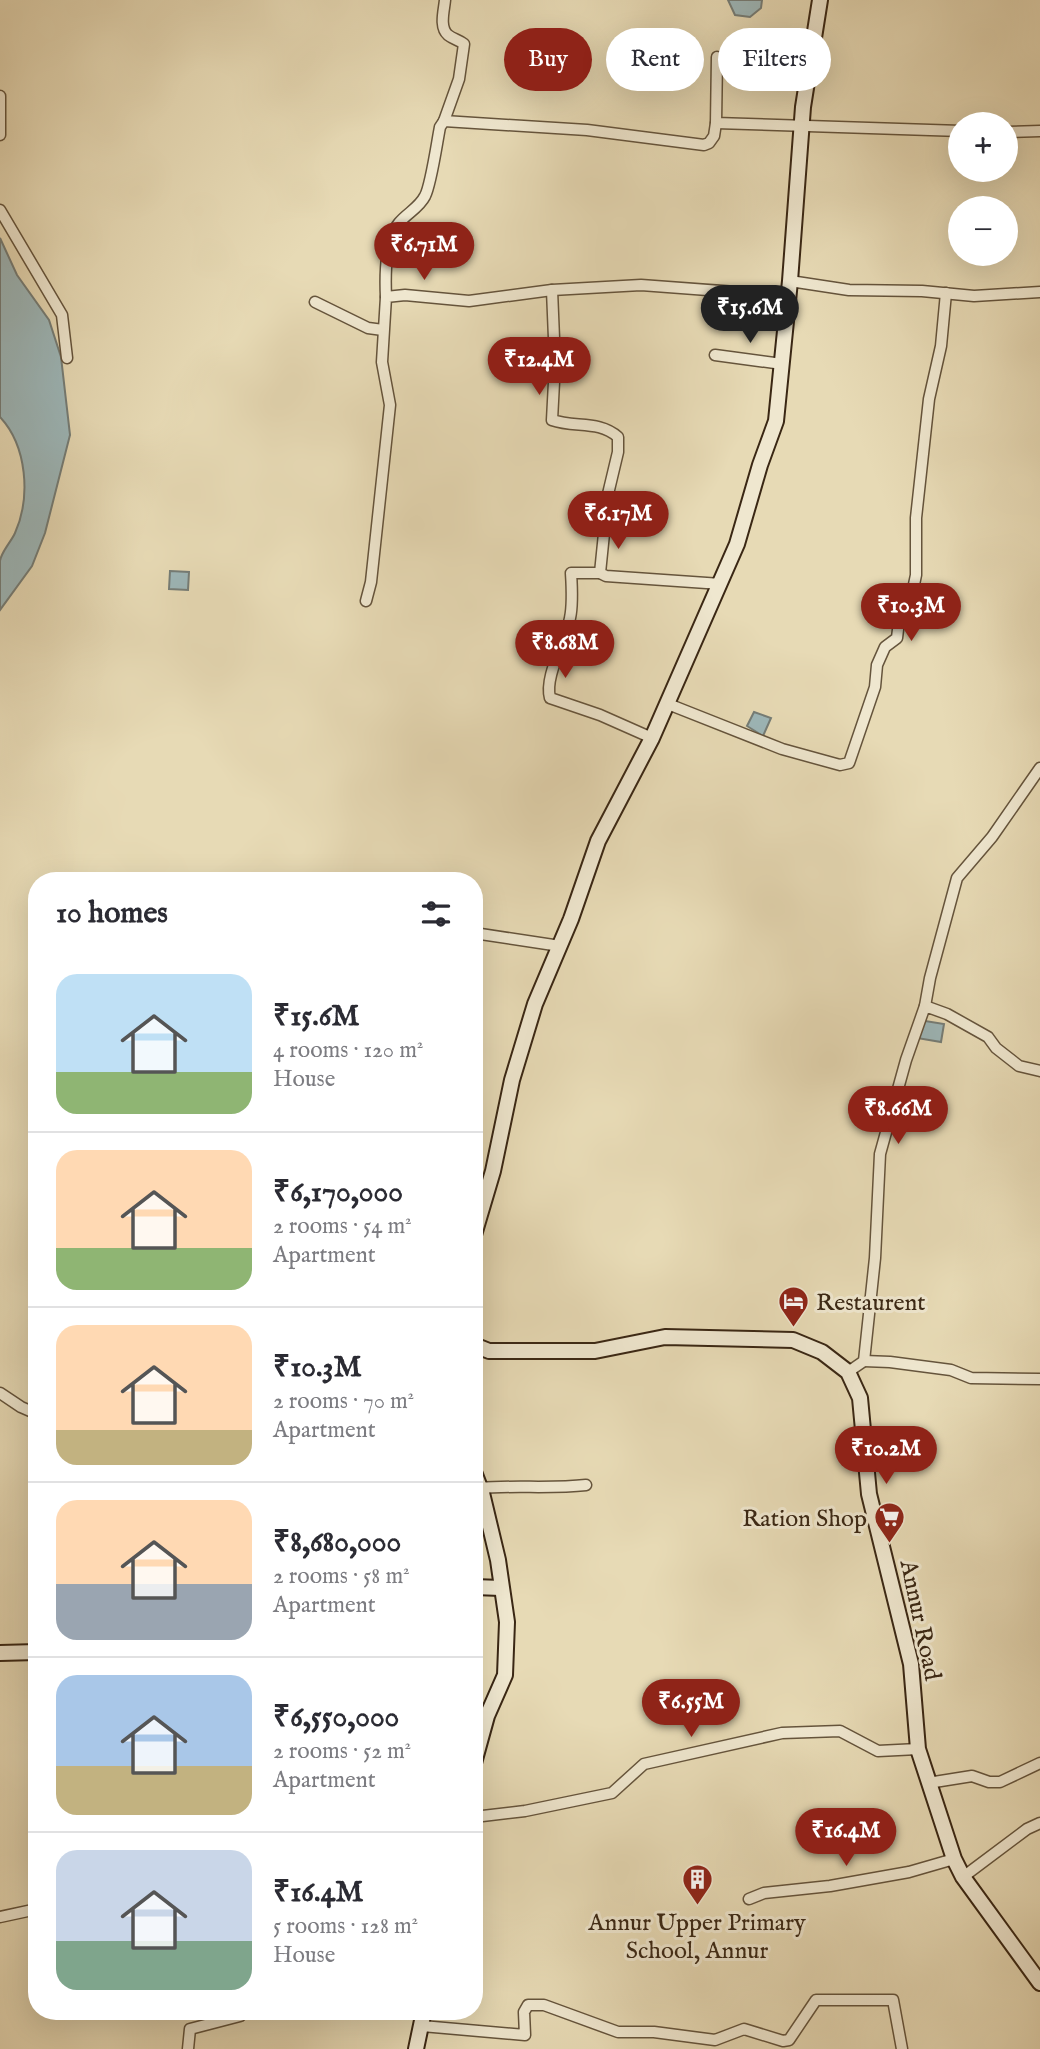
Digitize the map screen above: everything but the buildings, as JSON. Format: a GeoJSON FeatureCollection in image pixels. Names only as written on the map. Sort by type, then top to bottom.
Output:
{"type":"FeatureCollection","features":[{"type":"Feature","properties":{"kind":"main road"},"geometry":{"type":"LineString","coordinates":[[483,1206],[494,1171],[512,1080],[535,1004],[560,946],[598,841],[652,738],[721,584],[737,544],[776,421],[801,128],[820,0]]}},
{"type":"Feature","properties":{"kind":"main road"},"geometry":{"type":"LineString","coordinates":[[483,1348],[595,1351],[665,1337],[793,1340],[822,1352],[848,1372]]}},
{"type":"Feature","properties":{"kind":"main road","name":"Annur Road"},"geometry":{"type":"LineString","coordinates":[[848,1372],[860,1398],[869,1493],[911,1664],[918,1749],[928,1783],[954,1859],[963,1877],[1040,1983]]}},
{"type":"Feature","properties":{"kind":"main road"},"geometry":{"type":"LineString","coordinates":[[483,1500],[498,1560],[507,1622],[505,1675],[483,1729]]}},
{"type":"Feature","properties":{"kind":"main road"},"geometry":{"type":"LineString","coordinates":[[483,1587],[501,1588]]}},
{"type":"Feature","properties":{"kind":"main road"},"geometry":{"type":"LineString","coordinates":[[0,1653],[28,1653]]}},
{"type":"Feature","properties":{"kind":"main road"},"geometry":{"type":"LineString","coordinates":[[416,2049],[423,2020]]}},
{"type":"Feature","properties":{"kind":"street"},"geometry":{"type":"LineString","coordinates":[[366,601],[371,582],[390,405],[382,362],[385,267],[398,224],[415,210],[427,194],[440,127],[459,79],[464,44],[444,32],[445,0]]}},
{"type":"Feature","properties":{"kind":"street"},"geometry":{"type":"LineString","coordinates":[[444,121],[563,128],[704,145],[714,136],[716,123],[717,57]]}},
{"type":"Feature","properties":{"kind":"street"},"geometry":{"type":"LineString","coordinates":[[0,96],[0,135]]}},
{"type":"Feature","properties":{"kind":"street"},"geometry":{"type":"LineString","coordinates":[[716,123],[801,128],[948,131]]}},
{"type":"Feature","properties":{"kind":"street"},"geometry":{"type":"LineString","coordinates":[[1018,132],[1040,131]]}},
{"type":"Feature","properties":{"kind":"street"},"geometry":{"type":"LineString","coordinates":[[0,210],[62,315],[67,358]]}},
{"type":"Feature","properties":{"kind":"street"},"geometry":{"type":"LineString","coordinates":[[386,297],[405,295],[468,301],[552,290],[641,285],[974,296],[1040,292]]}},
{"type":"Feature","properties":{"kind":"street"},"geometry":{"type":"LineString","coordinates":[[552,290],[555,363],[552,420],[565,425],[608,427],[618,437],[618,452],[606,510],[600,573]]}},
{"type":"Feature","properties":{"kind":"street"},"geometry":{"type":"LineString","coordinates":[[668,704],[782,749],[841,765],[849,763],[876,687],[877,665],[885,647],[897,638],[899,621],[912,594],[916,575],[916,518],[929,399],[940,346],[946,293]]}},
{"type":"Feature","properties":{"kind":"street"},"geometry":{"type":"LineString","coordinates":[[315,302],[368,328],[383,330]]}},
{"type":"Feature","properties":{"kind":"street"},"geometry":{"type":"LineString","coordinates":[[715,355],[782,364]]}},
{"type":"Feature","properties":{"kind":"street"},"geometry":{"type":"LineString","coordinates":[[652,738],[624,724],[550,698],[549,679],[571,616],[572,573],[721,584]]}},
{"type":"Feature","properties":{"kind":"street"},"geometry":{"type":"LineString","coordinates":[[864,1361],[876,1258],[880,1154],[906,1060],[925,1006],[957,878],[992,837],[1040,768]]}},
{"type":"Feature","properties":{"kind":"street"},"geometry":{"type":"LineString","coordinates":[[483,934],[560,946]]}},
{"type":"Feature","properties":{"kind":"street"},"geometry":{"type":"LineString","coordinates":[[925,1006],[947,1014],[988,1037],[996,1048],[1019,1066],[1040,1071]]}},
{"type":"Feature","properties":{"kind":"street"},"geometry":{"type":"LineString","coordinates":[[848,1372],[864,1361],[951,1370],[971,1378],[1040,1379]]}},
{"type":"Feature","properties":{"kind":"street"},"geometry":{"type":"LineString","coordinates":[[0,1393],[28,1410]]}},
{"type":"Feature","properties":{"kind":"street"},"geometry":{"type":"LineString","coordinates":[[483,1488],[586,1485]]}},
{"type":"Feature","properties":{"kind":"street"},"geometry":{"type":"LineString","coordinates":[[483,1816],[525,1811],[612,1793],[644,1764],[782,1733],[840,1731],[878,1751],[918,1749]]}},
{"type":"Feature","properties":{"kind":"street"},"geometry":{"type":"LineString","coordinates":[[928,1783],[972,1776],[989,1782],[1000,1782],[1040,1763]]}},
{"type":"Feature","properties":{"kind":"street"},"geometry":{"type":"LineString","coordinates":[[963,1877],[1027,1829],[1040,1823]]}},
{"type":"Feature","properties":{"kind":"street"},"geometry":{"type":"LineString","coordinates":[[749,1899],[764,1893],[830,1886],[909,1872],[954,1859]]}},
{"type":"Feature","properties":{"kind":"street"},"geometry":{"type":"LineString","coordinates":[[0,1917],[28,1911]]}},
{"type":"Feature","properties":{"kind":"street"},"geometry":{"type":"LineString","coordinates":[[422,2026],[525,2035],[524,2012],[528,2006],[544,2005],[618,2032],[654,2032],[715,2040],[744,2029],[783,2041],[789,2040],[816,2000],[893,2000],[902,2049]]}},
{"type":"Feature","properties":{"kind":"street"},"geometry":{"type":"LineString","coordinates":[[188,2049],[190,2029],[222,2020]]}},
{"type":"Feature","properties":{"kind":"water"},"geometry":{"type":"Polygon","coordinates":[[[728,0],[762,0],[761,8],[750,17],[735,15],[728,0]]]}},
{"type":"Feature","properties":{"kind":"water"},"geometry":{"type":"Polygon","coordinates":[[[0,238],[17,275],[49,320],[61,357],[70,435],[45,533],[32,566],[0,610],[0,561],[20,519],[24,472],[16,442],[0,417],[0,238]]]}},
{"type":"Feature","properties":{"kind":"water"},"geometry":{"type":"Polygon","coordinates":[[[170,571],[189,572],[188,590],[169,589],[170,571]]]}},
{"type":"Feature","properties":{"kind":"water"},"geometry":{"type":"Polygon","coordinates":[[[754,712],[771,718],[763,736],[747,726],[754,712]]]}},
{"type":"Feature","properties":{"kind":"water"},"geometry":{"type":"Polygon","coordinates":[[[919,1020],[944,1024],[941,1042],[917,1038],[919,1020]]]}},
{"type":"Feature","properties":{"kind":"place","name":"Restaurent"},"geometry":{"type":"Point","coordinates":[793,1329]}},
{"type":"Feature","properties":{"kind":"place","name":"Ration Shop"},"geometry":{"type":"Point","coordinates":[890,1545]}},
{"type":"Feature","properties":{"kind":"place","name":"Annur Upper Primary School, Annur"},"geometry":{"type":"Point","coordinates":[697,1907]}}]}
